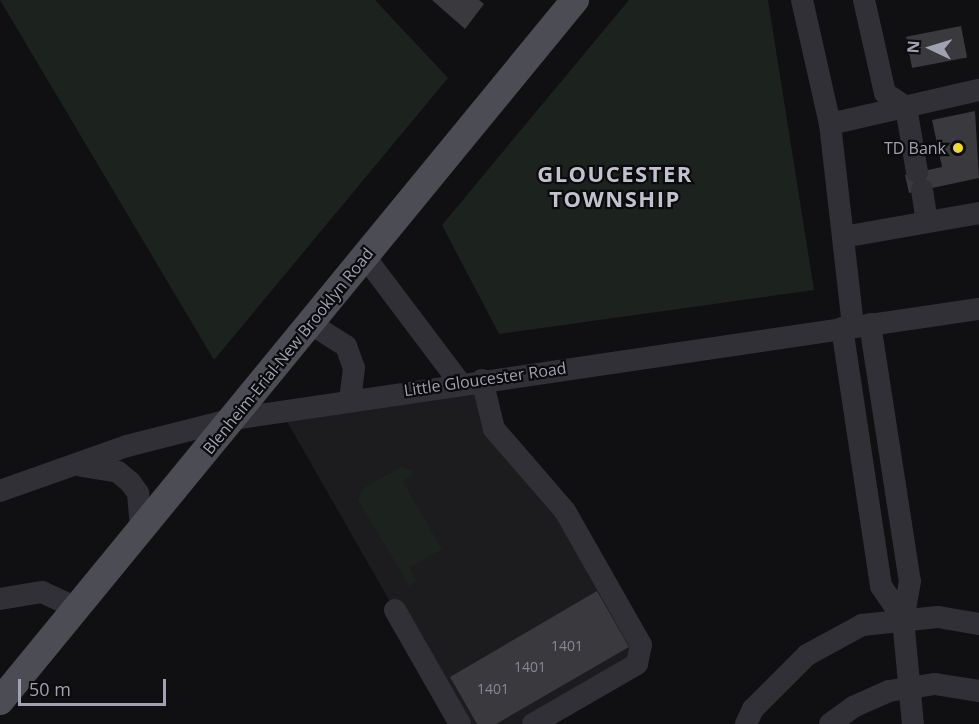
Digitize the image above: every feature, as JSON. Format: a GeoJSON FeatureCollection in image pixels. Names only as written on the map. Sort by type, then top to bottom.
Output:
{"type":"FeatureCollection","features":[{"type":"Feature","properties":{"kind":"main road","name":"Blenheim-Erial-New Brooklyn Road"},"geometry":{"type":"LineString","coordinates":[[0,701],[575,0]]}},
{"type":"Feature","properties":{"kind":"street"},"geometry":{"type":"LineString","coordinates":[[864,0],[885,93],[906,107],[927,222]]}},
{"type":"Feature","properties":{"kind":"street"},"geometry":{"type":"LineString","coordinates":[[808,1],[830,124],[855,326],[861,454],[881,586],[903,619]]}},
{"type":"Feature","properties":{"kind":"street"},"geometry":{"type":"LineString","coordinates":[[830,124],[979,90]]}},
{"type":"Feature","properties":{"kind":"street"},"geometry":{"type":"LineString","coordinates":[[843,237],[979,213]]}},
{"type":"Feature","properties":{"kind":"street"},"geometry":{"type":"LineString","coordinates":[[365,257],[460,383]]}},
{"type":"Feature","properties":{"kind":"street","name":"Little Gloucester Road"},"geometry":{"type":"LineString","coordinates":[[0,491],[127,447],[233,419],[460,383],[979,309]]}},
{"type":"Feature","properties":{"kind":"street"},"geometry":{"type":"LineString","coordinates":[[311,324],[346,346],[354,368],[350,400]]}},
{"type":"Feature","properties":{"kind":"street"},"geometry":{"type":"LineString","coordinates":[[855,326],[890,449],[910,581],[903,619],[913,724]]}},
{"type":"Feature","properties":{"kind":"street"},"geometry":{"type":"LineString","coordinates":[[482,380],[494,429],[565,511],[641,645],[637,664],[533,724]]}},
{"type":"Feature","properties":{"kind":"street"},"geometry":{"type":"LineString","coordinates":[[861,454],[890,449]]}},
{"type":"Feature","properties":{"kind":"street"},"geometry":{"type":"LineString","coordinates":[[78,465],[118,472],[130,482],[138,493],[141,529]]}},
{"type":"Feature","properties":{"kind":"street"},"geometry":{"type":"LineString","coordinates":[[0,599],[42,592],[76,608]]}},
{"type":"Feature","properties":{"kind":"street"},"geometry":{"type":"LineString","coordinates":[[394,610],[460,724]]}},
{"type":"Feature","properties":{"kind":"street"},"geometry":{"type":"LineString","coordinates":[[746,724],[753,709],[807,655],[862,625],[938,617],[979,624]]}},
{"type":"Feature","properties":{"kind":"street"},"geometry":{"type":"LineString","coordinates":[[830,724],[872,696],[909,686],[955,685],[979,691]]}},
{"type":"Feature","properties":{"kind":"shaded area"},"geometry":{"type":"Polygon","coordinates":[[[0,0],[375,0],[448,78],[214,360],[0,0]]]}},
{"type":"Feature","properties":{"kind":"shaded area"},"geometry":{"type":"Polygon","coordinates":[[[629,0],[768,0],[814,290],[499,334],[442,225],[629,0]]]}},
{"type":"Feature","properties":{"kind":"shaded area"},"geometry":{"type":"Polygon","coordinates":[[[482,380],[494,429],[565,511],[641,648],[533,724],[460,724],[281,411],[482,380]]]}},
{"type":"Feature","properties":{"kind":"shaded area"},"geometry":{"type":"Polygon","coordinates":[[[401,467],[414,472],[403,482],[442,549],[409,568],[416,580],[410,587],[358,500],[363,488],[401,467]]]}},
{"type":"Feature","properties":{"kind":"building"},"geometry":{"type":"Polygon","coordinates":[[[432,0],[479,0],[484,4],[465,29],[432,0]]]}},
{"type":"Feature","properties":{"kind":"building"},"geometry":{"type":"Polygon","coordinates":[[[961,26],[967,57],[912,68],[906,37],[961,26]]]}},
{"type":"Feature","properties":{"kind":"building","name":"TD Bank"},"geometry":{"type":"Polygon","coordinates":[[[975,111],[979,178],[909,193],[905,175],[942,167],[932,120],[975,111]]]}},
{"type":"Feature","properties":{"kind":"building"},"geometry":{"type":"Polygon","coordinates":[[[597,591],[629,647],[496,724],[477,724],[450,677],[597,591]]]}},
{"type":"Feature","properties":{"kind":"place","name":"TD Bank"},"geometry":{"type":"Point","coordinates":[958,148]}},
{"type":"Feature","properties":{"kind":"district","name":"GLOUCESTER TOWNSHIP"},"geometry":{"type":"Point","coordinates":[615,186]}}]}
